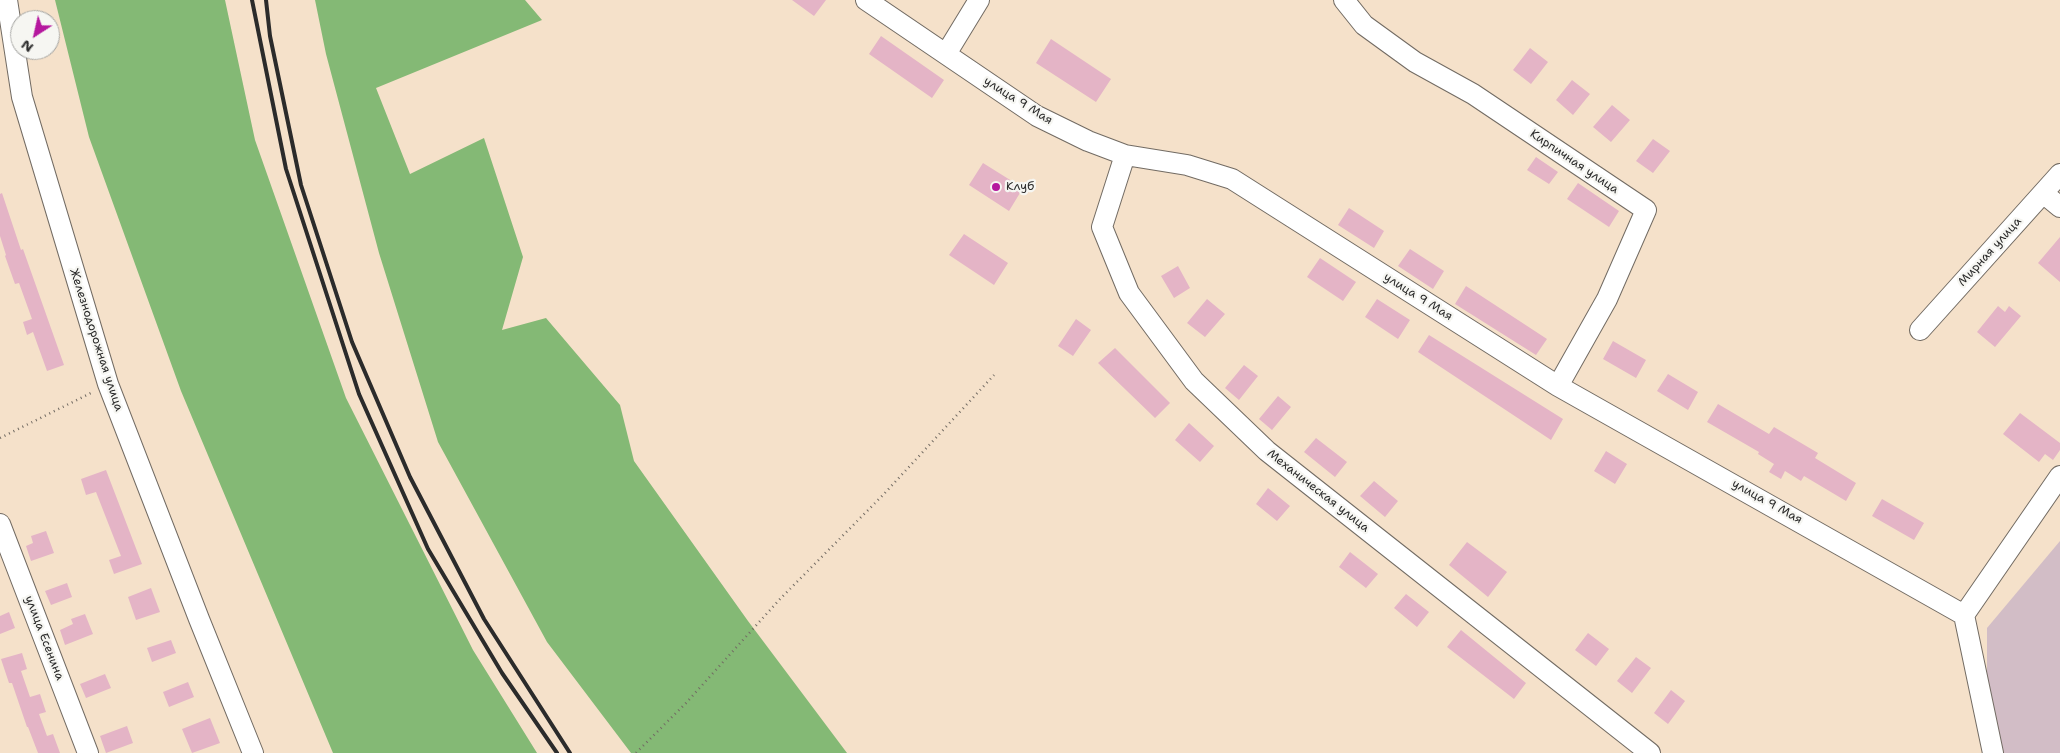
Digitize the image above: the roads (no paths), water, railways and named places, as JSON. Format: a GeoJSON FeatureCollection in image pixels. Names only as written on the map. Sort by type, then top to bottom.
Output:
{"type":"FeatureCollection","features":[{"type":"Feature","properties":{"kind":"street","name":"Железнодорожная улица"},"geometry":{"type":"LineString","coordinates":[[7,0],[22,97],[108,384],[199,619],[254,753]]}},
{"type":"Feature","properties":{"kind":"street","name":"улица 9 Мая"},"geometry":{"type":"LineString","coordinates":[[866,0],[1037,116],[1088,141],[1126,155],[1187,165],[1232,179],[1558,386],[1786,513],[1964,616]]}},
{"type":"Feature","properties":{"kind":"street"},"geometry":{"type":"LineString","coordinates":[[946,54],[979,0]]}},
{"type":"Feature","properties":{"kind":"street","name":"Кирпичная улица"},"geometry":{"type":"LineString","coordinates":[[1344,0],[1364,25],[1416,62],[1474,94],[1646,210],[1607,300],[1558,386]]}},
{"type":"Feature","properties":{"kind":"street","name":"Механическая улица"},"geometry":{"type":"LineString","coordinates":[[1126,155],[1102,227],[1130,293],[1194,381],[1268,451],[1650,753]]}},
{"type":"Feature","properties":{"kind":"street","name":"Мирная улица"},"geometry":{"type":"LineString","coordinates":[[1920,330],[2060,174]]}},
{"type":"Feature","properties":{"kind":"street"},"geometry":{"type":"LineString","coordinates":[[2043,193],[2060,207]]}},
{"type":"Feature","properties":{"kind":"street"},"geometry":{"type":"LineString","coordinates":[[1993,753],[1964,616],[2060,476]]}},
{"type":"Feature","properties":{"kind":"street","name":"улица Есенина"},"geometry":{"type":"LineString","coordinates":[[0,524],[88,753]]}},
{"type":"Feature","properties":{"kind":"railway"},"geometry":{"type":"LineString","coordinates":[[252,0],[286,169],[359,394],[428,549],[502,673],[557,753]]}},
{"type":"Feature","properties":{"kind":"railway"},"geometry":{"type":"LineString","coordinates":[[266,0],[270,36],[301,185],[352,342],[410,477],[484,619],[570,753]]}},
{"type":"Feature","properties":{"kind":"place","name":"Клуб"},"geometry":{"type":"Point","coordinates":[996,187]}}]}
